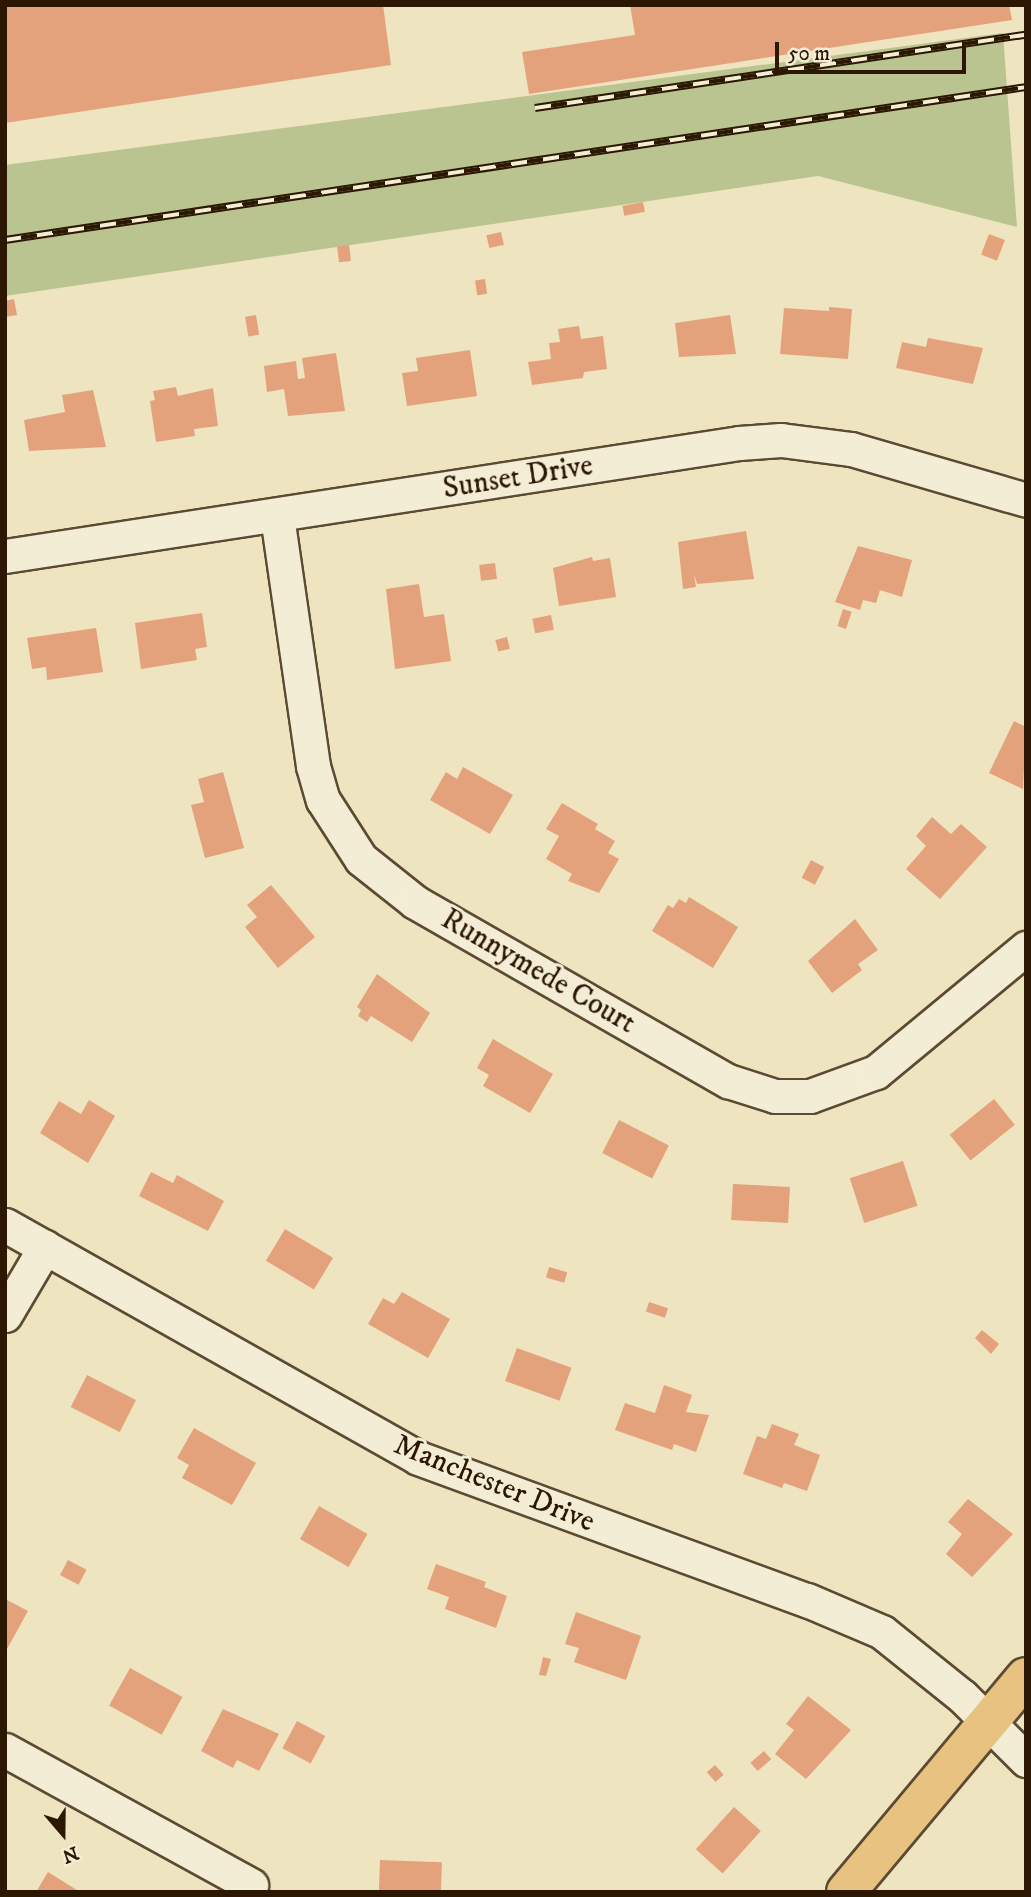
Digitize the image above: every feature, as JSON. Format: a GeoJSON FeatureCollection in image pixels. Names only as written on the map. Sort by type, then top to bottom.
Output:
{"type":"FeatureCollection","features":[{"type":"Feature","properties":{"kind":"main road"},"geometry":{"type":"LineString","coordinates":[[846,1892],[1026,1677]]}},
{"type":"Feature","properties":{"kind":"street","name":"Sunset Drive"},"geometry":{"type":"LineString","coordinates":[[5,556],[739,443],[781,440],[851,449],[1026,500]]}},
{"type":"Feature","properties":{"kind":"street","name":"Runnymede Court"},"geometry":{"type":"LineString","coordinates":[[277,516],[313,766],[323,800],[361,859],[427,909],[728,1081],[784,1097],[844,1087],[876,1072],[1026,948]]}},
{"type":"Feature","properties":{"kind":"street","name":"Manchester Drive"},"geometry":{"type":"LineString","coordinates":[[5,1225],[418,1458],[807,1600],[882,1632],[962,1696],[1026,1760]]}},
{"type":"Feature","properties":{"kind":"street"},"geometry":{"type":"LineString","coordinates":[[5,1315],[45,1247]]}},
{"type":"Feature","properties":{"kind":"street"},"geometry":{"type":"LineString","coordinates":[[5,1750],[251,1885]]}},
{"type":"Feature","properties":{"kind":"green space"},"geometry":{"type":"Polygon","coordinates":[[[1003,33],[1017,227],[818,176],[5,296],[5,165],[1003,33]]]}},
{"type":"Feature","properties":{"kind":"building"},"geometry":{"type":"Polygon","coordinates":[[[5,5],[383,5],[391,65],[5,123],[5,5]]]}},
{"type":"Feature","properties":{"kind":"building"},"geometry":{"type":"Polygon","coordinates":[[[630,5],[1009,5],[1012,20],[529,94],[522,52],[635,35],[630,5]]]}},
{"type":"Feature","properties":{"kind":"building"},"geometry":{"type":"Polygon","coordinates":[[[643,202],[645,212],[624,216],[622,206],[643,202]]]}},
{"type":"Feature","properties":{"kind":"building"},"geometry":{"type":"Polygon","coordinates":[[[501,232],[504,245],[489,248],[486,235],[501,232]]]}},
{"type":"Feature","properties":{"kind":"building"},"geometry":{"type":"Polygon","coordinates":[[[989,234],[1005,240],[997,261],[981,255],[989,234]]]}},
{"type":"Feature","properties":{"kind":"building"},"geometry":{"type":"Polygon","coordinates":[[[349,245],[351,261],[339,262],[337,246],[349,245]]]}},
{"type":"Feature","properties":{"kind":"building"},"geometry":{"type":"Polygon","coordinates":[[[485,279],[487,294],[477,295],[475,280],[485,279]]]}},
{"type":"Feature","properties":{"kind":"building"},"geometry":{"type":"Polygon","coordinates":[[[14,299],[17,315],[5,317],[5,301],[14,299]]]}},
{"type":"Feature","properties":{"kind":"building"},"geometry":{"type":"Polygon","coordinates":[[[829,307],[852,309],[848,359],[780,354],[784,308],[829,311],[829,307]]]}},
{"type":"Feature","properties":{"kind":"building"},"geometry":{"type":"Polygon","coordinates":[[[256,315],[259,335],[248,336],[245,317],[256,315]]]}},
{"type":"Feature","properties":{"kind":"building"},"geometry":{"type":"Polygon","coordinates":[[[730,315],[736,354],[679,357],[675,323],[730,315]]]}},
{"type":"Feature","properties":{"kind":"building"},"geometry":{"type":"Polygon","coordinates":[[[579,326],[581,339],[603,336],[607,369],[584,372],[583,378],[532,385],[528,362],[551,359],[549,343],[560,342],[558,329],[579,326]]]}},
{"type":"Feature","properties":{"kind":"building"},"geometry":{"type":"Polygon","coordinates":[[[928,338],[983,348],[973,384],[896,368],[902,342],[926,347],[928,338]]]}},
{"type":"Feature","properties":{"kind":"building"},"geometry":{"type":"Polygon","coordinates":[[[470,350],[477,396],[407,406],[402,373],[418,371],[416,358],[470,350]]]}},
{"type":"Feature","properties":{"kind":"building"},"geometry":{"type":"Polygon","coordinates":[[[336,353],[345,411],[288,416],[284,389],[267,392],[264,366],[296,361],[298,379],[305,378],[302,358],[336,353]]]}},
{"type":"Feature","properties":{"kind":"building"},"geometry":{"type":"Polygon","coordinates":[[[176,387],[178,396],[213,388],[218,426],[194,429],[195,436],[156,442],[150,401],[155,400],[153,391],[176,387]]]}},
{"type":"Feature","properties":{"kind":"building"},"geometry":{"type":"Polygon","coordinates":[[[93,390],[106,447],[29,451],[24,420],[65,412],[62,395],[93,390]]]}},
{"type":"Feature","properties":{"kind":"building"},"geometry":{"type":"Polygon","coordinates":[[[746,531],[754,579],[697,584],[694,574],[696,587],[683,589],[678,542],[746,531]]]}},
{"type":"Feature","properties":{"kind":"building"},"geometry":{"type":"Polygon","coordinates":[[[858,546],[912,560],[902,597],[880,590],[876,603],[863,600],[860,610],[835,602],[858,546]]]}},
{"type":"Feature","properties":{"kind":"building"},"geometry":{"type":"Polygon","coordinates":[[[592,557],[593,561],[610,558],[616,597],[559,606],[553,568],[592,557]]]}},
{"type":"Feature","properties":{"kind":"building"},"geometry":{"type":"Polygon","coordinates":[[[495,563],[497,579],[481,581],[479,565],[495,563]]]}},
{"type":"Feature","properties":{"kind":"building"},"geometry":{"type":"Polygon","coordinates":[[[419,584],[424,617],[444,614],[451,661],[395,669],[386,589],[419,584]]]}},
{"type":"Feature","properties":{"kind":"building"},"geometry":{"type":"Polygon","coordinates":[[[843,609],[852,612],[846,629],[837,626],[843,609]]]}},
{"type":"Feature","properties":{"kind":"building"},"geometry":{"type":"Polygon","coordinates":[[[202,613],[207,647],[195,649],[197,660],[141,669],[135,623],[202,613]]]}},
{"type":"Feature","properties":{"kind":"building"},"geometry":{"type":"Polygon","coordinates":[[[551,615],[554,630],[535,633],[532,619],[551,615]]]}},
{"type":"Feature","properties":{"kind":"building"},"geometry":{"type":"Polygon","coordinates":[[[96,628],[103,672],[47,680],[46,667],[32,669],[27,638],[96,628]]]}},
{"type":"Feature","properties":{"kind":"building"},"geometry":{"type":"Polygon","coordinates":[[[507,637],[510,649],[498,652],[495,640],[507,637]]]}},
{"type":"Feature","properties":{"kind":"building"},"geometry":{"type":"Polygon","coordinates":[[[1014,721],[1026,727],[1023,789],[989,773],[1014,721]]]}},
{"type":"Feature","properties":{"kind":"building"},"geometry":{"type":"Polygon","coordinates":[[[463,767],[513,795],[490,834],[430,800],[446,772],[457,779],[463,767]]]}},
{"type":"Feature","properties":{"kind":"building"},"geometry":{"type":"Polygon","coordinates":[[[223,772],[244,848],[205,858],[191,805],[204,802],[198,779],[223,772]]]}},
{"type":"Feature","properties":{"kind":"building"},"geometry":{"type":"Polygon","coordinates":[[[562,803],[598,824],[595,829],[615,841],[608,853],[619,859],[599,893],[568,881],[572,874],[546,859],[559,836],[546,829],[562,803]]]}},
{"type":"Feature","properties":{"kind":"building"},"geometry":{"type":"Polygon","coordinates":[[[932,817],[951,834],[961,824],[987,847],[940,899],[906,869],[926,846],[916,836],[932,817]]]}},
{"type":"Feature","properties":{"kind":"building"},"geometry":{"type":"Polygon","coordinates":[[[811,860],[824,867],[815,885],[802,878],[811,860]]]}},
{"type":"Feature","properties":{"kind":"building"},"geometry":{"type":"Polygon","coordinates":[[[271,885],[315,937],[278,968],[245,927],[257,917],[247,905],[271,885]]]}},
{"type":"Feature","properties":{"kind":"building"},"geometry":{"type":"Polygon","coordinates":[[[689,897],[738,927],[713,968],[652,931],[668,905],[673,908],[679,899],[686,903],[689,897]]]}},
{"type":"Feature","properties":{"kind":"building"},"geometry":{"type":"Polygon","coordinates":[[[855,919],[878,950],[858,964],[862,970],[832,993],[808,961],[855,919]]]}},
{"type":"Feature","properties":{"kind":"building"},"geometry":{"type":"Polygon","coordinates":[[[377,974],[430,1013],[412,1042],[371,1016],[367,1022],[358,1016],[361,1010],[357,1007],[377,974]]]}},
{"type":"Feature","properties":{"kind":"building"},"geometry":{"type":"Polygon","coordinates":[[[493,1039],[553,1074],[530,1113],[483,1086],[489,1075],[477,1068],[493,1039]]]}},
{"type":"Feature","properties":{"kind":"building"},"geometry":{"type":"Polygon","coordinates":[[[994,1099],[1015,1125],[970,1161],[950,1135],[994,1099]]]}},
{"type":"Feature","properties":{"kind":"building"},"geometry":{"type":"Polygon","coordinates":[[[89,1100],[115,1116],[88,1163],[40,1133],[59,1101],[81,1114],[89,1100]]]}},
{"type":"Feature","properties":{"kind":"building"},"geometry":{"type":"Polygon","coordinates":[[[619,1120],[669,1145],[652,1178],[602,1153],[619,1120]]]}},
{"type":"Feature","properties":{"kind":"building"},"geometry":{"type":"Polygon","coordinates":[[[903,1161],[918,1206],[864,1223],[850,1178],[903,1161]]]}},
{"type":"Feature","properties":{"kind":"building"},"geometry":{"type":"Polygon","coordinates":[[[151,1172],[173,1183],[177,1175],[224,1201],[208,1231],[139,1196],[151,1172]]]}},
{"type":"Feature","properties":{"kind":"building"},"geometry":{"type":"Polygon","coordinates":[[[733,1184],[790,1187],[788,1223],[731,1220],[733,1184]]]}},
{"type":"Feature","properties":{"kind":"building"},"geometry":{"type":"Polygon","coordinates":[[[285,1229],[333,1258],[314,1290],[266,1261],[285,1229]]]}},
{"type":"Feature","properties":{"kind":"building"},"geometry":{"type":"Polygon","coordinates":[[[549,1267],[567,1272],[564,1283],[546,1278],[549,1267]]]}},
{"type":"Feature","properties":{"kind":"building"},"geometry":{"type":"Polygon","coordinates":[[[402,1292],[450,1319],[428,1358],[368,1324],[383,1298],[394,1304],[402,1292]]]}},
{"type":"Feature","properties":{"kind":"building"},"geometry":{"type":"Polygon","coordinates":[[[649,1302],[668,1308],[665,1318],[646,1312],[649,1302]]]}},
{"type":"Feature","properties":{"kind":"building"},"geometry":{"type":"Polygon","coordinates":[[[982,1330],[999,1344],[991,1354],[975,1338],[982,1330]]]}},
{"type":"Feature","properties":{"kind":"building"},"geometry":{"type":"Polygon","coordinates":[[[517,1348],[572,1368],[560,1401],[505,1381],[517,1348]]]}},
{"type":"Feature","properties":{"kind":"building"},"geometry":{"type":"Polygon","coordinates":[[[87,1375],[136,1400],[120,1432],[71,1407],[87,1375]]]}},
{"type":"Feature","properties":{"kind":"building"},"geometry":{"type":"Polygon","coordinates":[[[664,1385],[692,1395],[686,1412],[709,1415],[696,1452],[674,1444],[672,1450],[615,1430],[625,1403],[655,1413],[664,1385]]]}},
{"type":"Feature","properties":{"kind":"building"},"geometry":{"type":"Polygon","coordinates":[[[772,1424],[799,1434],[794,1445],[820,1455],[807,1491],[784,1483],[782,1488],[743,1474],[757,1436],[766,1439],[772,1424]]]}},
{"type":"Feature","properties":{"kind":"building"},"geometry":{"type":"Polygon","coordinates":[[[194,1428],[256,1463],[232,1505],[182,1478],[189,1465],[177,1458],[194,1428]]]}},
{"type":"Feature","properties":{"kind":"building"},"geometry":{"type":"Polygon","coordinates":[[[968,1499],[1013,1534],[972,1577],[946,1554],[962,1534],[948,1522],[968,1499]]]}},
{"type":"Feature","properties":{"kind":"building"},"geometry":{"type":"Polygon","coordinates":[[[319,1506],[367,1534],[348,1567],[300,1539],[319,1506]]]}},
{"type":"Feature","properties":{"kind":"building"},"geometry":{"type":"Polygon","coordinates":[[[68,1560],[87,1570],[79,1585],[60,1575],[68,1560]]]}},
{"type":"Feature","properties":{"kind":"building"},"geometry":{"type":"Polygon","coordinates":[[[436,1564],[486,1582],[484,1587],[507,1596],[496,1628],[445,1609],[449,1597],[427,1589],[436,1564]]]}},
{"type":"Feature","properties":{"kind":"building"},"geometry":{"type":"Polygon","coordinates":[[[5,1599],[28,1611],[7,1649],[5,1648],[5,1599]]]}},
{"type":"Feature","properties":{"kind":"building"},"geometry":{"type":"Polygon","coordinates":[[[576,1612],[641,1636],[626,1680],[574,1662],[579,1648],[565,1644],[576,1612]]]}},
{"type":"Feature","properties":{"kind":"building"},"geometry":{"type":"Polygon","coordinates":[[[543,1657],[551,1659],[546,1676],[539,1675],[543,1657]]]}},
{"type":"Feature","properties":{"kind":"building"},"geometry":{"type":"Polygon","coordinates":[[[130,1668],[182,1697],[162,1735],[109,1706],[130,1668]]]}},
{"type":"Feature","properties":{"kind":"building"},"geometry":{"type":"Polygon","coordinates":[[[808,1696],[851,1730],[806,1779],[775,1754],[794,1730],[786,1724],[808,1696]]]}},
{"type":"Feature","properties":{"kind":"building"},"geometry":{"type":"Polygon","coordinates":[[[223,1709],[279,1734],[259,1771],[237,1760],[233,1768],[201,1751],[223,1709]]]}},
{"type":"Feature","properties":{"kind":"building"},"geometry":{"type":"Polygon","coordinates":[[[297,1721],[325,1736],[311,1763],[282,1748],[297,1721]]]}},
{"type":"Feature","properties":{"kind":"building"},"geometry":{"type":"Polygon","coordinates":[[[764,1751],[771,1759],[758,1771],[750,1763],[764,1751]]]}},
{"type":"Feature","properties":{"kind":"building"},"geometry":{"type":"Polygon","coordinates":[[[715,1765],[724,1775],[716,1782],[707,1772],[715,1765]]]}},
{"type":"Feature","properties":{"kind":"building"},"geometry":{"type":"Polygon","coordinates":[[[734,1807],[761,1831],[723,1873],[696,1849],[734,1807]]]}},
{"type":"Feature","properties":{"kind":"building"},"geometry":{"type":"Polygon","coordinates":[[[380,1860],[442,1862],[441,1892],[379,1892],[380,1860]]]}},
{"type":"Feature","properties":{"kind":"building"},"geometry":{"type":"Polygon","coordinates":[[[48,1872],[80,1892],[36,1892],[48,1872]]]}},
{"type":"Feature","properties":{"kind":"railway"},"geometry":{"type":"LineString","coordinates":[[535,108],[1026,35]]}},
{"type":"Feature","properties":{"kind":"railway"},"geometry":{"type":"LineString","coordinates":[[5,240],[1026,87]]}}]}
